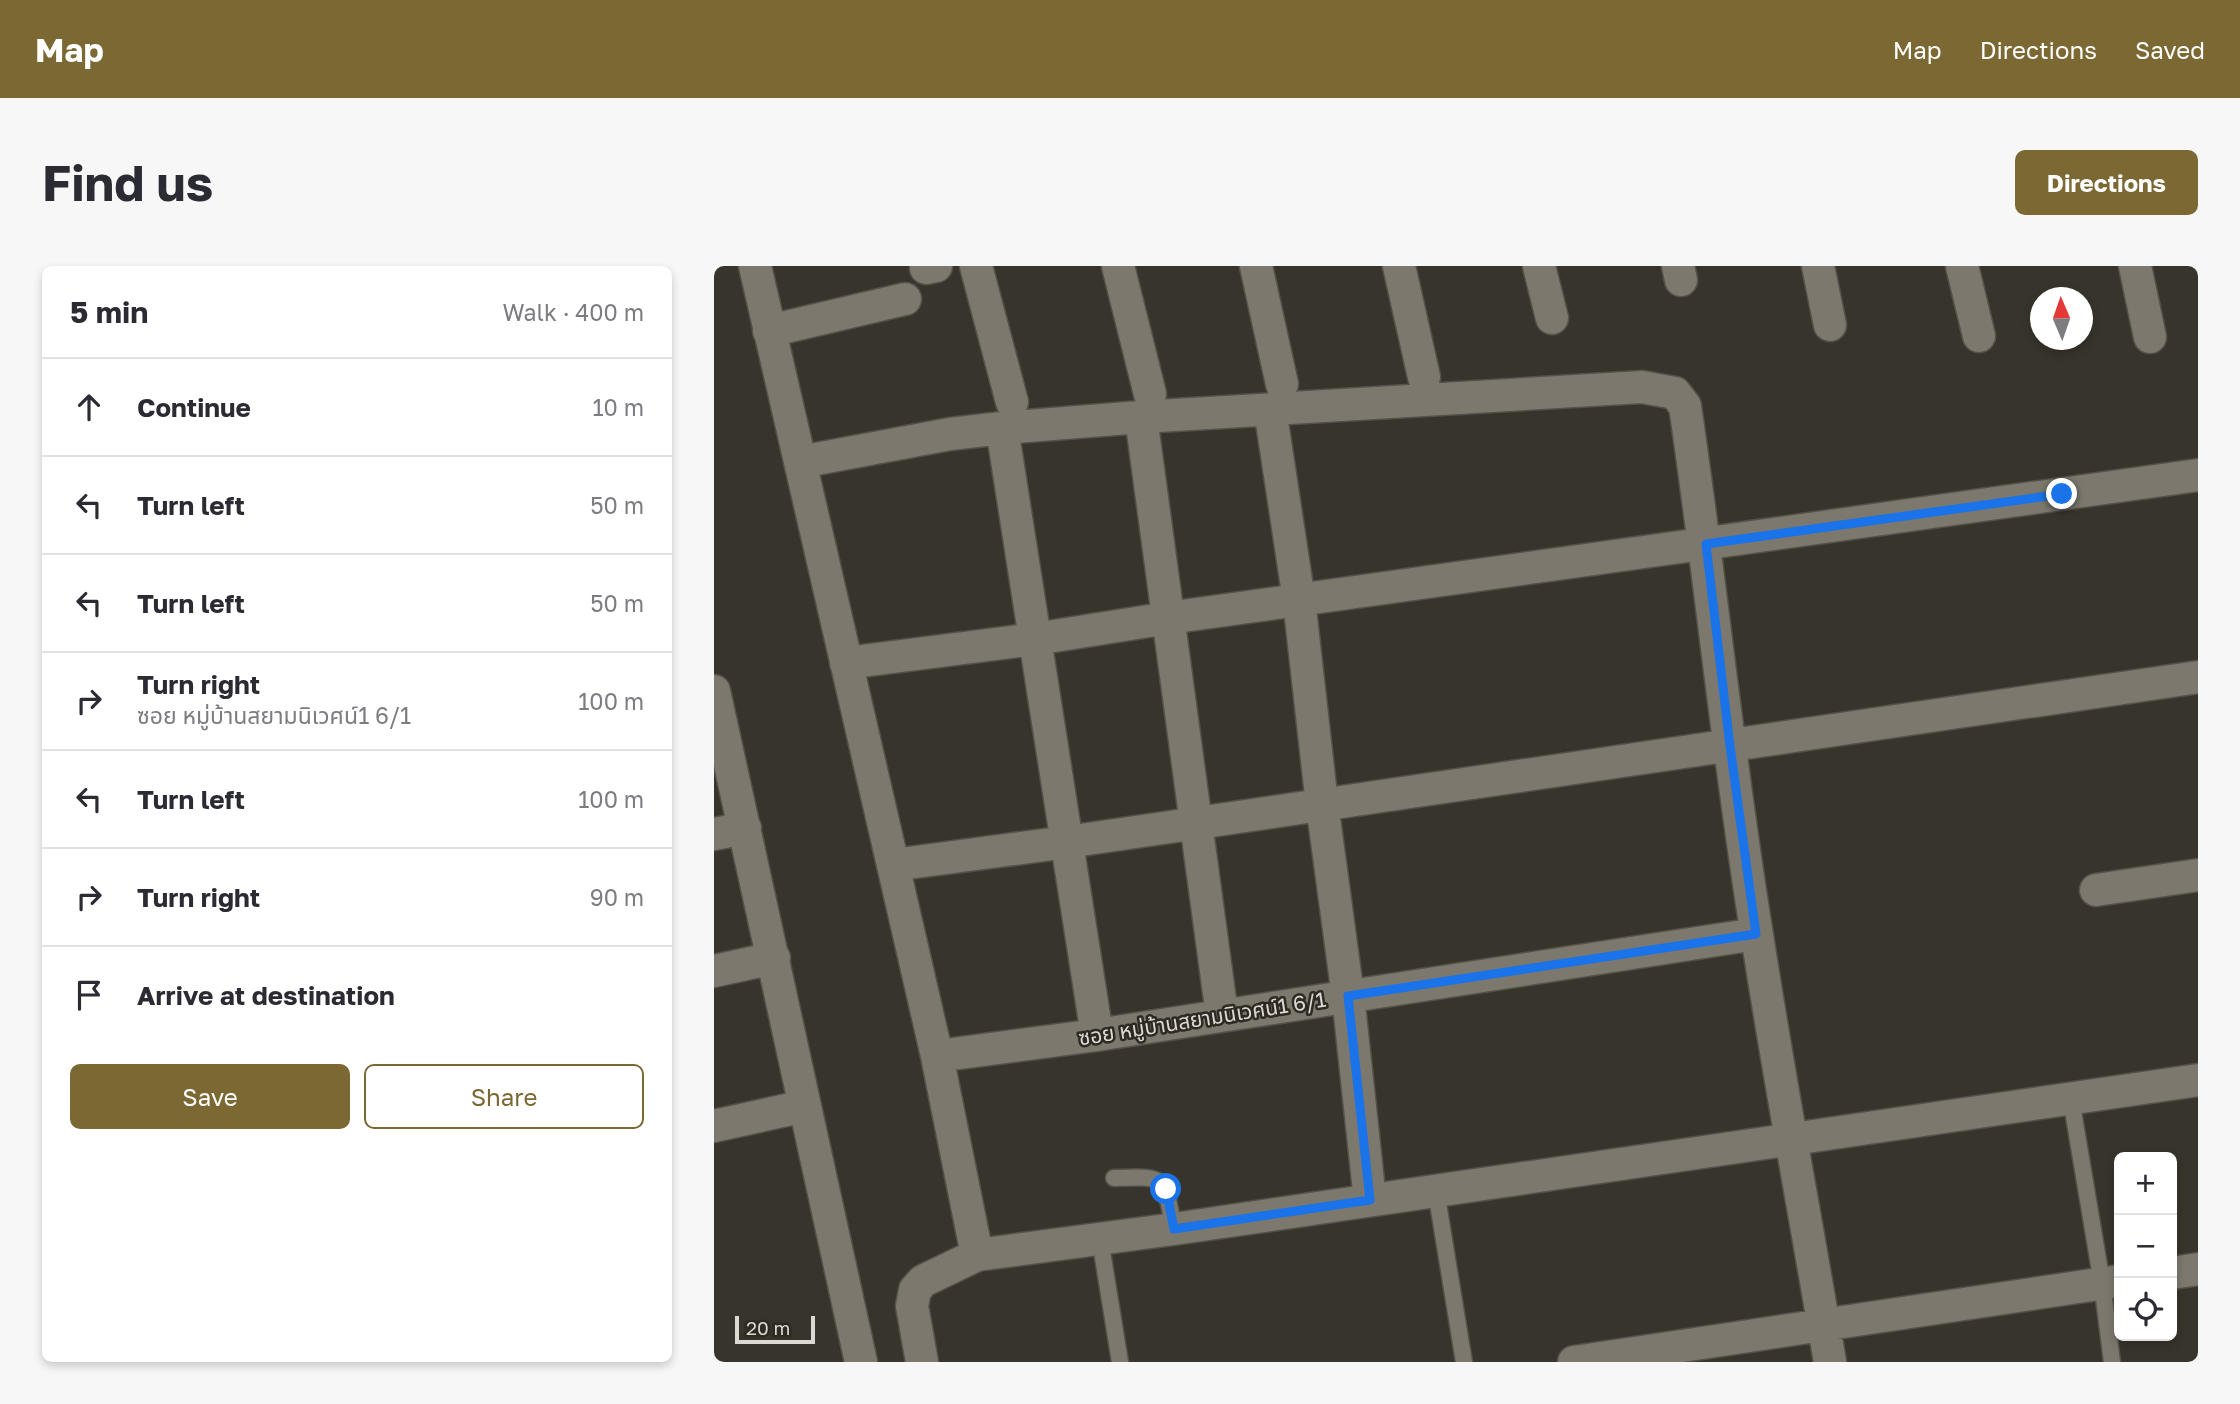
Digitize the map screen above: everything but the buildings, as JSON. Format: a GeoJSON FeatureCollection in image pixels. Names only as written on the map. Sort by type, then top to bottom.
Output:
{"type":"FeatureCollection","features":[{"type":"Feature","properties":{"kind":"street"},"geometry":{"type":"LineString","coordinates":[[755,266],[937,1056],[978,1255]]}},
{"type":"Feature","properties":{"kind":"street"},"geometry":{"type":"LineString","coordinates":[[976,266],[1007,415],[1035,639],[1097,1035]]}},
{"type":"Feature","properties":{"kind":"street"},"geometry":{"type":"LineString","coordinates":[[1118,266],[1145,406],[1168,618],[1222,1015]]}},
{"type":"Feature","properties":{"kind":"street"},"geometry":{"type":"LineString","coordinates":[[1256,266],[1276,396],[1370,1200]]}},
{"type":"Feature","properties":{"kind":"street"},"geometry":{"type":"LineString","coordinates":[[1399,266],[1423,377]]}},
{"type":"Feature","properties":{"kind":"street"},"geometry":{"type":"LineString","coordinates":[[1539,266],[1552,318]]}},
{"type":"Feature","properties":{"kind":"street"},"geometry":{"type":"LineString","coordinates":[[1818,266],[1830,325]]}},
{"type":"Feature","properties":{"kind":"street"},"geometry":{"type":"LineString","coordinates":[[1962,266],[1979,336]]}},
{"type":"Feature","properties":{"kind":"street"},"geometry":{"type":"LineString","coordinates":[[2135,266],[2150,337]]}},
{"type":"Feature","properties":{"kind":"street"},"geometry":{"type":"LineString","coordinates":[[769,331],[905,299]]}},
{"type":"Feature","properties":{"kind":"street"},"geometry":{"type":"LineString","coordinates":[[800,462],[950,434],[1007,415],[1276,396],[1642,387],[1675,393],[1685,406],[1706,544],[1756,934],[1830,1362]]}},
{"type":"Feature","properties":{"kind":"street"},"geometry":{"type":"LineString","coordinates":[[846,663],[1035,639],[1168,618],[2198,475]]}},
{"type":"Feature","properties":{"kind":"street"},"geometry":{"type":"LineString","coordinates":[[893,865],[2198,677]]}},
{"type":"Feature","properties":{"kind":"street"},"geometry":{"type":"LineString","coordinates":[[714,691],[861,1362]]}},
{"type":"Feature","properties":{"kind":"street"},"geometry":{"type":"LineString","coordinates":[[714,834],[745,828]]}},
{"type":"Feature","properties":{"kind":"street"},"geometry":{"type":"LineString","coordinates":[[2096,890],[2198,875]]}},
{"type":"Feature","properties":{"kind":"street","name":"ซอย หมู่บ้านสยามนิเวศน์1 6/1"},"geometry":{"type":"LineString","coordinates":[[937,1056],[1097,1035],[1756,934]]}},
{"type":"Feature","properties":{"kind":"street"},"geometry":{"type":"LineString","coordinates":[[714,971],[774,958]]}},
{"type":"Feature","properties":{"kind":"street"},"geometry":{"type":"LineString","coordinates":[[922,1362],[912,1306],[915,1290],[923,1281],[978,1255],[2198,1080]]}},
{"type":"Feature","properties":{"kind":"street"},"geometry":{"type":"LineString","coordinates":[[714,1126],[806,1106]]}},
{"type":"Feature","properties":{"kind":"street"},"geometry":{"type":"LineString","coordinates":[[2177,1272],[2198,1269]]}},
{"type":"Feature","properties":{"kind":"street"},"geometry":{"type":"LineString","coordinates":[[1574,1362],[2110,1282]]}},
{"type":"Feature","properties":{"kind":"lane"},"geometry":{"type":"LineString","coordinates":[[2071,1099],[2110,1282],[2112,1362]]}},
{"type":"Feature","properties":{"kind":"lane"},"geometry":{"type":"LineString","coordinates":[[1114,1178],[1152,1177],[1160,1181],[1166,1189],[1174,1229]]}},
{"type":"Feature","properties":{"kind":"lane"},"geometry":{"type":"LineString","coordinates":[[1436,1191],[1464,1362]]}},
{"type":"Feature","properties":{"kind":"lane"},"geometry":{"type":"LineString","coordinates":[[1100,1239],[1120,1362]]}},
{"type":"Feature","properties":{"kind":"route"},"geometry":{"type":"LineString","coordinates":[[1166,1189],[1174,1229],[1370,1200],[1348,996],[1756,934],[1706,544],[2062,494]]}}]}
